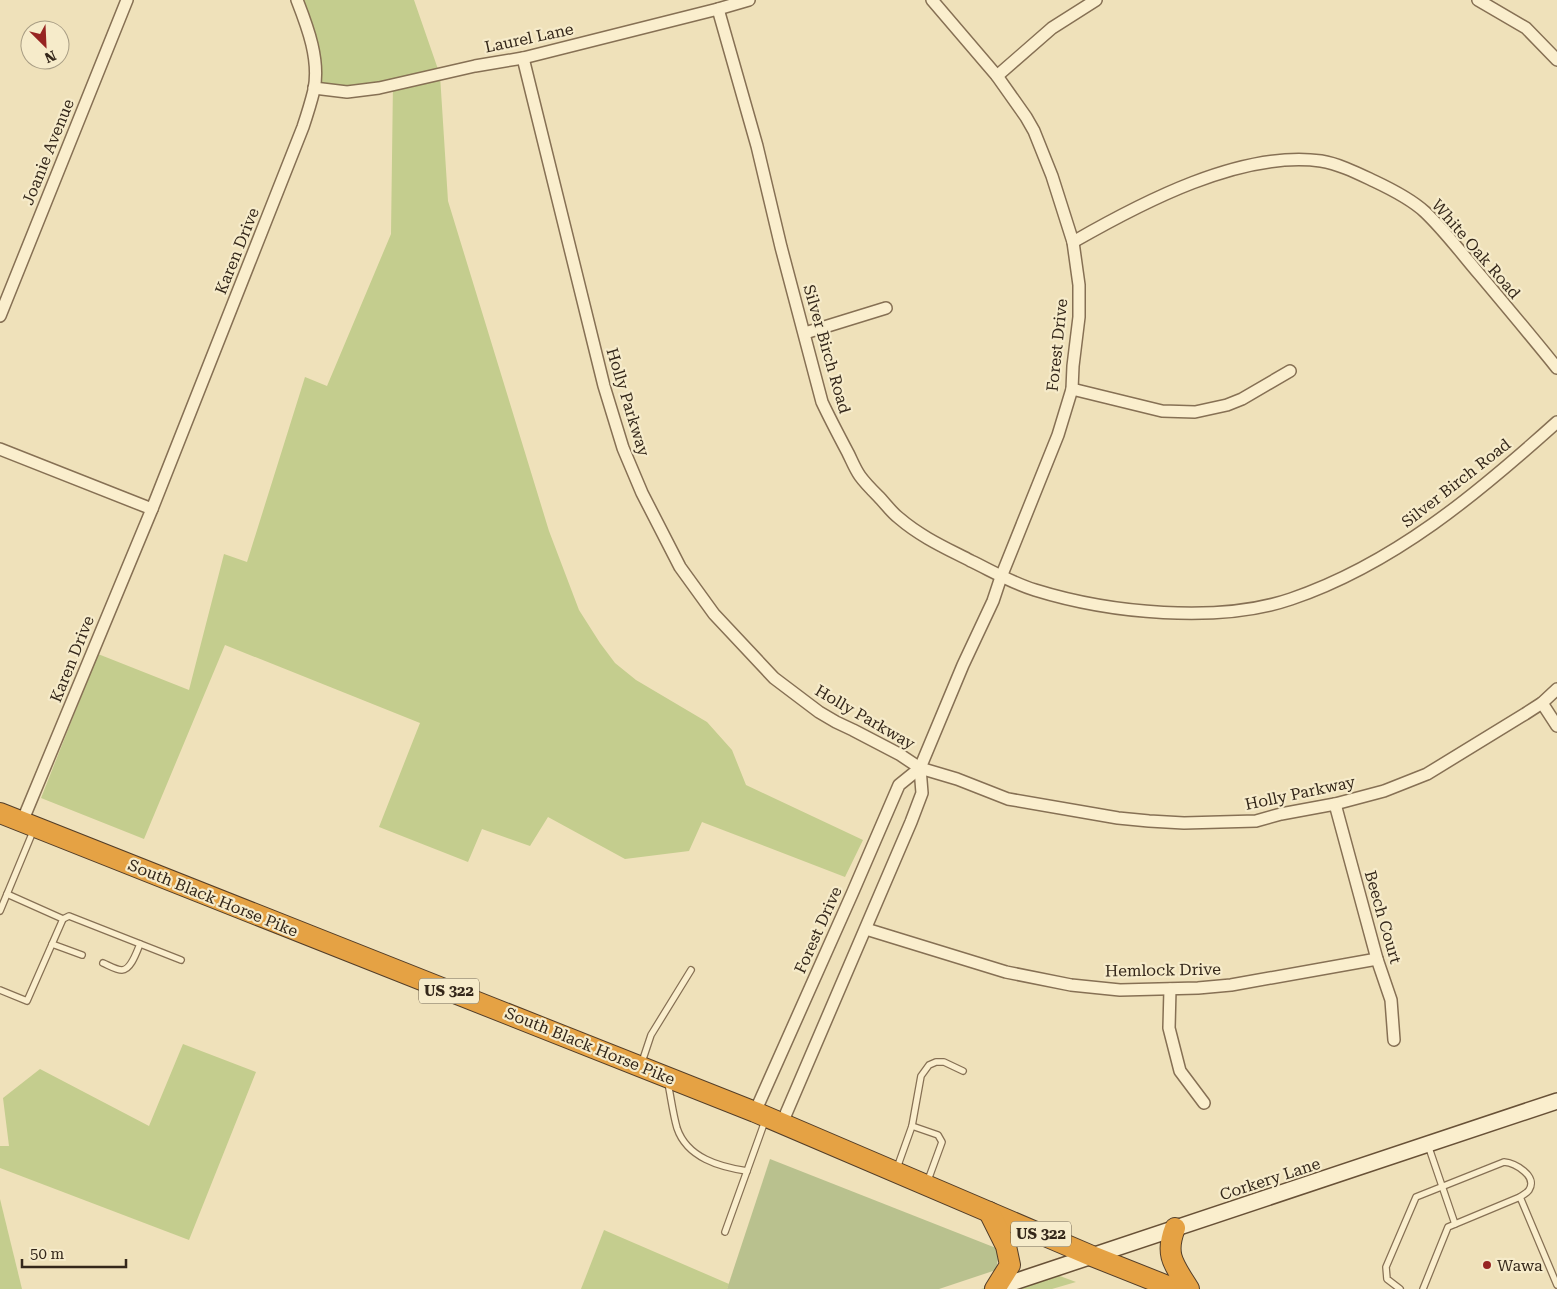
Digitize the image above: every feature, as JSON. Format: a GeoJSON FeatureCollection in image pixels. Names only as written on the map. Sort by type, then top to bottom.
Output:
{"type":"FeatureCollection","features":[{"type":"Feature","properties":{"kind":"highway","name":"South Black Horse Pike"},"geometry":{"type":"LineString","coordinates":[[0,813],[768,1117],[1092,1256],[1175,1289]]}},
{"type":"Feature","properties":{"kind":"highway"},"geometry":{"type":"LineString","coordinates":[[989,1212],[1006,1246],[1010,1265],[994,1289]]}},
{"type":"Feature","properties":{"kind":"highway"},"geometry":{"type":"LineString","coordinates":[[1176,1228],[1170,1242],[1172,1261],[1189,1289]]}},
{"type":"Feature","properties":{"kind":"street","name":"Joanie Avenue"},"geometry":{"type":"LineString","coordinates":[[0,316],[127,0]]}},
{"type":"Feature","properties":{"kind":"street","name":"Karen Drive"},"geometry":{"type":"LineString","coordinates":[[28,825],[303,127],[314,88],[315,66],[309,34],[297,0]]}},
{"type":"Feature","properties":{"kind":"street","name":"Laurel Lane"},"geometry":{"type":"LineString","coordinates":[[314,88],[347,92],[411,81],[475,66],[523,58],[749,0]]}},
{"type":"Feature","properties":{"kind":"street","name":"Forest Drive"},"geometry":{"type":"LineString","coordinates":[[768,1117],[866,929],[922,793],[920,768],[963,665],[993,601],[1058,435],[1072,389],[1080,300],[1073,242],[1041,146],[1026,116],[998,76],[932,0]]}},
{"type":"Feature","properties":{"kind":"street"},"geometry":{"type":"LineString","coordinates":[[998,76],[1052,28],[1096,0]]}},
{"type":"Feature","properties":{"kind":"street"},"geometry":{"type":"LineString","coordinates":[[1478,0],[1526,28],[1557,60]]}},
{"type":"Feature","properties":{"kind":"street","name":"Silver Birch Road"},"geometry":{"type":"LineString","coordinates":[[718,9],[757,146],[781,247],[822,402],[830,420],[860,476],[898,518],[929,540],[1001,577],[1033,590],[1112,608],[1194,613],[1227,612],[1275,604],[1336,581],[1408,542],[1448,514],[1557,422]]}},
{"type":"Feature","properties":{"kind":"street","name":"Holly Parkway"},"geometry":{"type":"LineString","coordinates":[[523,58],[593,342],[613,417],[635,479],[680,567],[714,614],[774,678],[819,712],[899,754],[920,768],[957,779],[1008,799],[1118,818],[1149,821],[1184,823],[1256,821],[1384,791],[1427,774],[1542,703],[1557,689]]}},
{"type":"Feature","properties":{"kind":"street","name":"White Oak Road"},"geometry":{"type":"LineString","coordinates":[[1073,242],[1135,208],[1180,188],[1226,172],[1274,160],[1323,161],[1354,171],[1383,185],[1424,212],[1468,261],[1557,368]]}},
{"type":"Feature","properties":{"kind":"street"},"geometry":{"type":"LineString","coordinates":[[805,332],[886,308]]}},
{"type":"Feature","properties":{"kind":"street"},"geometry":{"type":"LineString","coordinates":[[1072,389],[1162,411],[1194,412],[1242,400],[1290,371]]}},
{"type":"Feature","properties":{"kind":"street"},"geometry":{"type":"LineString","coordinates":[[0,449],[152,509]]}},
{"type":"Feature","properties":{"kind":"street"},"geometry":{"type":"LineString","coordinates":[[1542,703],[1557,726]]}},
{"type":"Feature","properties":{"kind":"street","name":"Forest Drive"},"geometry":{"type":"LineString","coordinates":[[768,1117],[852,894],[898,785],[920,768]]}},
{"type":"Feature","properties":{"kind":"street","name":"Beech Court"},"geometry":{"type":"LineString","coordinates":[[1335,804],[1377,959],[1391,1000],[1394,1040]]}},
{"type":"Feature","properties":{"kind":"street","name":"Hemlock Drive"},"geometry":{"type":"LineString","coordinates":[[866,929],[1006,972],[1071,985],[1120,990],[1231,985],[1377,959]]}},
{"type":"Feature","properties":{"kind":"street"},"geometry":{"type":"LineString","coordinates":[[1170,989],[1169,1028],[1180,1071],[1204,1103]]}},
{"type":"Feature","properties":{"kind":"street","name":"Corkery Lane"},"geometry":{"type":"LineString","coordinates":[[994,1289],[1557,1102]]}},
{"type":"Feature","properties":{"kind":"lane"},"geometry":{"type":"LineString","coordinates":[[0,911],[28,825]]}},
{"type":"Feature","properties":{"kind":"lane"},"geometry":{"type":"LineString","coordinates":[[7,894],[63,919]]}},
{"type":"Feature","properties":{"kind":"lane"},"geometry":{"type":"LineString","coordinates":[[0,990],[27,1001],[63,919],[69,916],[180,960]]}},
{"type":"Feature","properties":{"kind":"lane"},"geometry":{"type":"LineString","coordinates":[[52,944],[82,955]]}},
{"type":"Feature","properties":{"kind":"lane"},"geometry":{"type":"LineString","coordinates":[[103,962],[122,970],[127,968],[132,962],[140,944]]}},
{"type":"Feature","properties":{"kind":"lane"},"geometry":{"type":"LineString","coordinates":[[641,1067],[651,1035],[691,970]]}},
{"type":"Feature","properties":{"kind":"lane"},"geometry":{"type":"LineString","coordinates":[[896,1172],[912,1126],[922,1076],[929,1065],[936,1062],[944,1062],[963,1071]]}},
{"type":"Feature","properties":{"kind":"lane"},"geometry":{"type":"LineString","coordinates":[[666,1077],[678,1129],[688,1146],[698,1155],[711,1162],[727,1168],[747,1171]]}},
{"type":"Feature","properties":{"kind":"lane"},"geometry":{"type":"LineString","coordinates":[[725,1232],[768,1117]]}},
{"type":"Feature","properties":{"kind":"lane"},"geometry":{"type":"LineString","coordinates":[[912,1126],[938,1135],[942,1142],[926,1185]]}},
{"type":"Feature","properties":{"kind":"lane"},"geometry":{"type":"LineString","coordinates":[[1428,1144],[1454,1224]]}},
{"type":"Feature","properties":{"kind":"lane"},"geometry":{"type":"LineString","coordinates":[[1400,1289],[1387,1279],[1386,1268],[1416,1197],[1504,1162],[1512,1163],[1522,1169],[1530,1177],[1531,1186],[1529,1192],[1448,1227],[1422,1289]]}},
{"type":"Feature","properties":{"kind":"lane"},"geometry":{"type":"LineString","coordinates":[[1520,1197],[1557,1285]]}},
{"type":"Feature","properties":{"kind":"green space"},"geometry":{"type":"Polygon","coordinates":[[[294,0],[414,0],[440,75],[448,201],[549,531],[579,610],[615,663],[636,680],[707,722],[732,750],[746,785],[863,840],[845,877],[702,822],[689,851],[625,859],[548,817],[530,846],[482,829],[468,862],[379,827],[420,723],[225,645],[144,839],[41,798],[98,654],[189,690],[224,554],[247,562],[305,377],[327,386],[391,234],[393,82],[323,92],[294,0]]]}},
{"type":"Feature","properties":{"kind":"green space"},"geometry":{"type":"Polygon","coordinates":[[[183,1044],[256,1072],[189,1240],[0,1168],[0,1146],[9,1146],[3,1098],[40,1069],[149,1126],[183,1044]]]}},
{"type":"Feature","properties":{"kind":"green space"},"geometry":{"type":"Polygon","coordinates":[[[770,1159],[996,1248],[998,1259],[996,1270],[939,1289],[727,1289],[770,1159]]]}},
{"type":"Feature","properties":{"kind":"green space"},"geometry":{"type":"Polygon","coordinates":[[[0,1199],[22,1289],[0,1289],[0,1199]]]}},
{"type":"Feature","properties":{"kind":"green space"},"geometry":{"type":"Polygon","coordinates":[[[604,1230],[729,1284],[727,1289],[581,1289],[604,1230]]]}},
{"type":"Feature","properties":{"kind":"green space"},"geometry":{"type":"Polygon","coordinates":[[[1041,1269],[1076,1282],[1052,1289],[981,1289],[1041,1269]]]}},
{"type":"Feature","properties":{"kind":"place","name":"Wawa"},"geometry":{"type":"Point","coordinates":[1487,1265]}}]}
